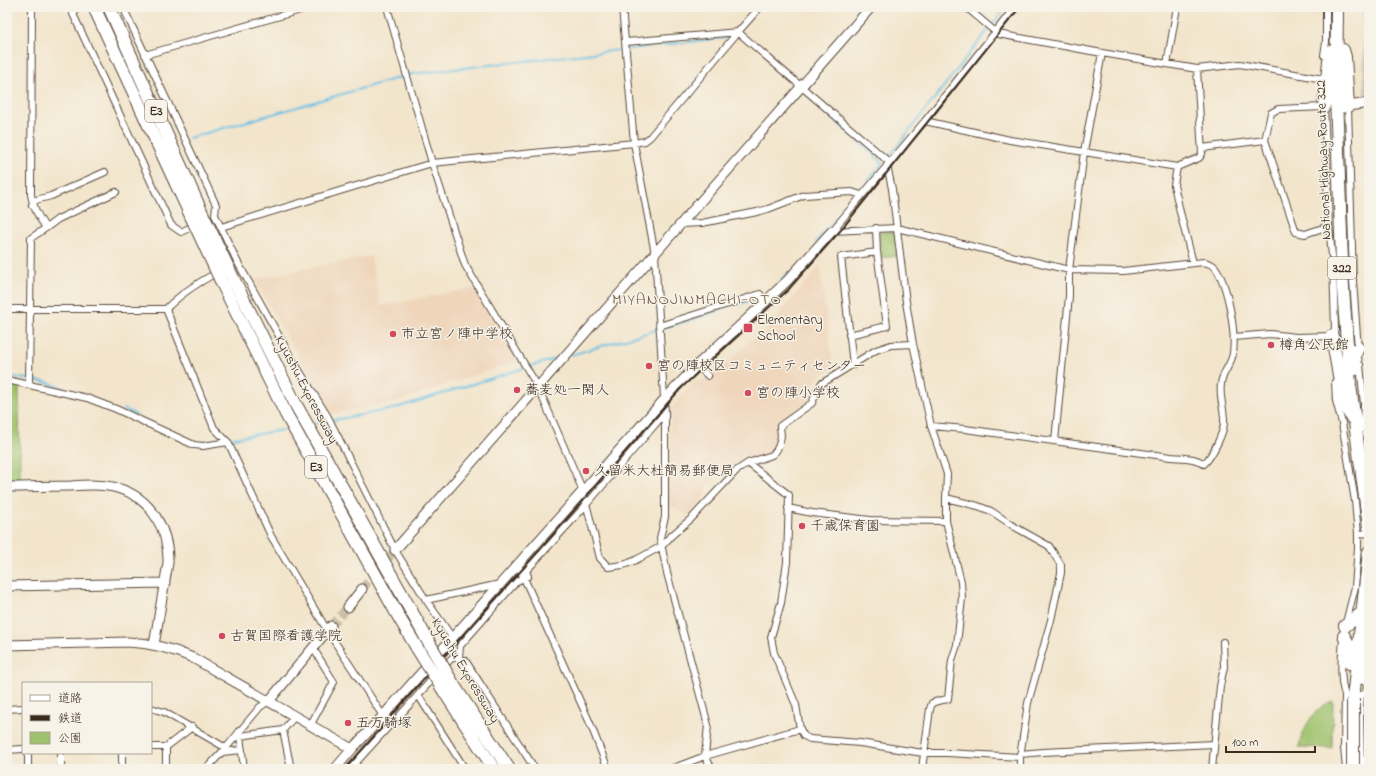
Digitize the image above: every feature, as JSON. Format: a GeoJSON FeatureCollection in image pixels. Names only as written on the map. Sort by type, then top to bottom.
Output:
{"type":"FeatureCollection","features":[{"type":"Feature","properties":{"kind":"highway","name":"National Highway Route 322"},"geometry":{"type":"LineString","coordinates":[[1337,7],[1336,97],[1343,288],[1348,363],[1369,527]]}},
{"type":"Feature","properties":{"kind":"highway","name":"Kyushu Expressway"},"geometry":{"type":"LineString","coordinates":[[114,8],[196,213]]}},
{"type":"Feature","properties":{"kind":"highway","name":"Kyushu Expressway"},"geometry":{"type":"LineString","coordinates":[[96,12],[196,213],[286,414],[400,619],[418,648],[509,769]]}},
{"type":"Feature","properties":{"kind":"highway"},"geometry":{"type":"LineString","coordinates":[[1337,26],[1345,57],[1346,107]]}},
{"type":"Feature","properties":{"kind":"highway"},"geometry":{"type":"LineString","coordinates":[[1327,108],[1329,57],[1337,26]]}},
{"type":"Feature","properties":{"kind":"highway","name":"Kyushu Expressway"},"geometry":{"type":"LineString","coordinates":[[227,280],[428,641],[449,688],[494,769]]}},
{"type":"Feature","properties":{"kind":"highway"},"geometry":{"type":"LineString","coordinates":[[1332,336],[1344,404],[1355,422]]}},
{"type":"Feature","properties":{"kind":"highway"},"geometry":{"type":"LineString","coordinates":[[1355,422],[1359,406],[1355,355],[1358,348]]}},
{"type":"Feature","properties":{"kind":"highway"},"geometry":{"type":"LineString","coordinates":[[1350,767],[1354,693],[1368,583],[1369,552]]}},
{"type":"Feature","properties":{"kind":"highway"},"geometry":{"type":"LineString","coordinates":[[1354,693],[1349,666],[1351,649],[1345,631],[1364,612]]}},
{"type":"Feature","properties":{"kind":"highway"},"geometry":{"type":"LineString","coordinates":[[1354,693],[1361,686],[1369,638]]}},
{"type":"Feature","properties":{"kind":"street"},"geometry":{"type":"LineString","coordinates":[[32,7],[31,195],[32,205],[37,216],[46,228]]}},
{"type":"Feature","properties":{"kind":"street"},"geometry":{"type":"LineString","coordinates":[[77,7],[73,14],[171,225],[181,232],[215,215]]}},
{"type":"Feature","properties":{"kind":"street"},"geometry":{"type":"LineString","coordinates":[[144,55],[311,7]]}},
{"type":"Feature","properties":{"kind":"street"},"geometry":{"type":"LineString","coordinates":[[387,7],[432,163],[464,265],[538,387],[583,491],[600,558],[608,566],[623,565],[634,561],[662,546],[692,518],[736,471],[748,463],[772,455],[779,445],[781,436],[780,426],[812,403],[821,384],[862,358],[881,348],[891,345],[913,344]]}},
{"type":"Feature","properties":{"kind":"street"},"geometry":{"type":"LineString","coordinates":[[622,7],[634,144],[655,254],[663,401],[665,413],[665,517],[660,538],[667,572],[708,725],[705,756],[712,769]]}},
{"type":"Feature","properties":{"kind":"street"},"geometry":{"type":"LineString","coordinates":[[221,227],[432,163],[634,144],[645,141],[760,7]]}},
{"type":"Feature","properties":{"kind":"street"},"geometry":{"type":"LineString","coordinates":[[395,550],[871,7]]}},
{"type":"Feature","properties":{"kind":"street"},"geometry":{"type":"LineString","coordinates":[[966,7],[998,34],[1102,54],[1197,69],[1240,64],[1323,79]]}},
{"type":"Feature","properties":{"kind":"street"},"geometry":{"type":"LineString","coordinates":[[336,769],[352,749],[663,401],[698,365],[788,280],[832,231],[924,121],[1015,7]]}},
{"type":"Feature","properties":{"kind":"street"},"geometry":{"type":"LineString","coordinates":[[1167,64],[1177,7]]}},
{"type":"Feature","properties":{"kind":"street"},"geometry":{"type":"LineString","coordinates":[[1326,7],[1326,42],[1323,79],[1327,108],[1329,226],[1333,265],[1335,329],[1332,336],[1336,401],[1342,423],[1355,501],[1358,534],[1355,586],[1345,631],[1342,659],[1343,688],[1345,695],[1344,748],[1350,767]]}},
{"type":"Feature","properties":{"kind":"street"},"geometry":{"type":"LineString","coordinates":[[114,8],[144,55],[216,205],[215,215],[237,261],[288,354],[328,417],[395,550],[426,600],[452,637]]}},
{"type":"Feature","properties":{"kind":"street"},"geometry":{"type":"LineString","coordinates":[[626,42],[738,32],[888,164],[913,344],[931,426],[947,474],[946,521],[961,582],[962,598],[957,645],[952,660],[948,699],[932,704],[930,709],[922,769]]}},
{"type":"Feature","properties":{"kind":"street"},"geometry":{"type":"LineString","coordinates":[[1056,441],[1069,296],[1069,270],[1084,152],[1102,54]]}},
{"type":"Feature","properties":{"kind":"street"},"geometry":{"type":"LineString","coordinates":[[924,121],[1010,140],[1177,167],[1199,158],[1202,154],[1197,69]]}},
{"type":"Feature","properties":{"kind":"street"},"geometry":{"type":"LineString","coordinates":[[1369,103],[1346,107],[1358,348],[1364,404],[1363,421],[1369,447]]}},
{"type":"Feature","properties":{"kind":"street"},"geometry":{"type":"LineString","coordinates":[[1327,108],[1278,109],[1270,114],[1265,140],[1296,232],[1305,234],[1329,226]]}},
{"type":"Feature","properties":{"kind":"street"},"geometry":{"type":"LineString","coordinates":[[1202,148],[1265,140]]}},
{"type":"Feature","properties":{"kind":"street"},"geometry":{"type":"LineString","coordinates":[[1177,167],[1174,185],[1193,263]]}},
{"type":"Feature","properties":{"kind":"street"},"geometry":{"type":"LineString","coordinates":[[32,205],[36,200],[51,196],[105,172]]}},
{"type":"Feature","properties":{"kind":"street"},"geometry":{"type":"LineString","coordinates":[[29,384],[31,238],[58,219],[116,192]]}},
{"type":"Feature","properties":{"kind":"street"},"geometry":{"type":"LineString","coordinates":[[682,224],[702,223],[757,212],[804,195],[852,192],[862,195]]}},
{"type":"Feature","properties":{"kind":"street"},"geometry":{"type":"LineString","coordinates":[[849,335],[887,326],[877,252],[876,228]]}},
{"type":"Feature","properties":{"kind":"street"},"geometry":{"type":"LineString","coordinates":[[832,231],[897,228],[1069,270],[1123,271],[1204,262],[1211,264],[1217,272],[1227,296],[1234,337],[1232,358],[1222,378],[1220,386],[1225,422],[1224,428],[1210,456],[1204,464],[1199,460],[1191,458],[1164,456],[931,426]]}},
{"type":"Feature","properties":{"kind":"street"},"geometry":{"type":"LineString","coordinates":[[853,365],[841,257],[877,252]]}},
{"type":"Feature","properties":{"kind":"street"},"geometry":{"type":"LineString","coordinates":[[7,309],[166,309],[176,298],[189,289],[237,261]]}},
{"type":"Feature","properties":{"kind":"street"},"geometry":{"type":"LineString","coordinates":[[659,326],[760,294],[765,302]]}},
{"type":"Feature","properties":{"kind":"street"},"geometry":{"type":"LineString","coordinates":[[166,309],[214,428],[228,442],[270,536],[383,716]]}},
{"type":"Feature","properties":{"kind":"street"},"geometry":{"type":"LineString","coordinates":[[1234,337],[1270,334],[1296,337],[1332,336]]}},
{"type":"Feature","properties":{"kind":"street"},"geometry":{"type":"LineString","coordinates":[[698,365],[708,376]]}},
{"type":"Feature","properties":{"kind":"street"},"geometry":{"type":"LineString","coordinates":[[7,380],[87,398],[116,409],[194,445],[203,446],[228,442]]}},
{"type":"Feature","properties":{"kind":"street"},"geometry":{"type":"LineString","coordinates":[[459,658],[460,646],[518,581],[528,576],[526,571],[586,505],[665,413]]}},
{"type":"Feature","properties":{"kind":"street"},"geometry":{"type":"LineString","coordinates":[[748,463],[789,495],[786,562],[781,603],[771,637],[774,653],[796,705],[800,729],[804,736],[810,739],[860,743],[923,754],[947,753],[1020,756],[1043,752],[1214,744]]}},
{"type":"Feature","properties":{"kind":"street"},"geometry":{"type":"LineString","coordinates":[[7,487],[98,485],[118,488],[133,495],[146,505],[156,517],[163,529],[168,551],[165,583],[154,645]]}},
{"type":"Feature","properties":{"kind":"street"},"geometry":{"type":"LineString","coordinates":[[946,498],[991,511],[1048,546],[1061,565],[1061,573],[1051,620],[1028,703],[1020,756],[1020,769]]}},
{"type":"Feature","properties":{"kind":"street"},"geometry":{"type":"LineString","coordinates":[[788,508],[812,513],[870,520],[946,521]]}},
{"type":"Feature","properties":{"kind":"street"},"geometry":{"type":"LineString","coordinates":[[1358,534],[1369,533]]}},
{"type":"Feature","properties":{"kind":"street"},"geometry":{"type":"LineString","coordinates":[[518,565],[590,723],[608,769]]}},
{"type":"Feature","properties":{"kind":"street"},"geometry":{"type":"LineString","coordinates":[[7,586],[165,583]]}},
{"type":"Feature","properties":{"kind":"street"},"geometry":{"type":"LineString","coordinates":[[426,600],[501,584]]}},
{"type":"Feature","properties":{"kind":"street"},"geometry":{"type":"LineString","coordinates":[[348,607],[362,589]]}},
{"type":"Feature","properties":{"kind":"street"},"geometry":{"type":"LineString","coordinates":[[206,769],[239,733],[260,707],[269,701],[329,628]]}},
{"type":"Feature","properties":{"kind":"street"},"geometry":{"type":"LineString","coordinates":[[1369,638],[1369,647]]}},
{"type":"Feature","properties":{"kind":"street"},"geometry":{"type":"LineString","coordinates":[[7,645],[128,642],[172,649],[194,658],[311,724],[352,749]]}},
{"type":"Feature","properties":{"kind":"street"},"geometry":{"type":"LineString","coordinates":[[1212,769],[1220,686],[1224,667],[1223,642]]}},
{"type":"Feature","properties":{"kind":"street"},"geometry":{"type":"LineString","coordinates":[[311,724],[334,682],[313,648]]}},
{"type":"Feature","properties":{"kind":"street"},"geometry":{"type":"LineString","coordinates":[[350,769],[453,657],[465,660],[534,769]]}},
{"type":"Feature","properties":{"kind":"street"},"geometry":{"type":"LineString","coordinates":[[1350,767],[1361,703],[1361,695],[1368,694],[1369,661]]}},
{"type":"Feature","properties":{"kind":"street"},"geometry":{"type":"LineString","coordinates":[[418,695],[465,769]]}},
{"type":"Feature","properties":{"kind":"street"},"geometry":{"type":"LineString","coordinates":[[7,709],[22,708]]}},
{"type":"Feature","properties":{"kind":"street"},"geometry":{"type":"LineString","coordinates":[[152,708],[164,712],[192,727],[224,750],[242,750]]}},
{"type":"Feature","properties":{"kind":"street"},"geometry":{"type":"LineString","coordinates":[[239,733],[283,730],[295,716]]}},
{"type":"Feature","properties":{"kind":"street"},"geometry":{"type":"LineString","coordinates":[[152,747],[166,747],[192,727]]}},
{"type":"Feature","properties":{"kind":"street"},"geometry":{"type":"LineString","coordinates":[[671,769],[705,756],[800,729]]}},
{"type":"Feature","properties":{"kind":"street"},"geometry":{"type":"LineString","coordinates":[[283,730],[291,769]]}},
{"type":"Feature","properties":{"kind":"street"},"geometry":{"type":"LineString","coordinates":[[239,733],[244,769]]}},
{"type":"Feature","properties":{"kind":"street"},"geometry":{"type":"LineString","coordinates":[[166,747],[166,769]]}},
{"type":"Feature","properties":{"kind":"street"},"geometry":{"type":"LineString","coordinates":[[7,750],[22,749]]}},
{"type":"Feature","properties":{"kind":"street"},"geometry":{"type":"LineString","coordinates":[[28,754],[28,769]]}},
{"type":"Feature","properties":{"kind":"street"},"geometry":{"type":"LineString","coordinates":[[61,754],[61,769]]}},
{"type":"Feature","properties":{"kind":"street"},"geometry":{"type":"LineString","coordinates":[[122,754],[122,769]]}},
{"type":"Feature","properties":{"kind":"street"},"geometry":{"type":"LineString","coordinates":[[1350,767],[1369,758]]}},
{"type":"Feature","properties":{"kind":"street"},"geometry":{"type":"LineString","coordinates":[[1350,767],[1361,769]]}},
{"type":"Feature","properties":{"kind":"shaded area"},"geometry":{"type":"Polygon","coordinates":[[[1363,7],[1369,7],[1369,98],[1364,98],[1363,7]]]}},
{"type":"Feature","properties":{"kind":"shaded area","name":"市立宮ノ陣中学校"},"geometry":{"type":"Polygon","coordinates":[[[371,256],[380,306],[474,288],[517,361],[388,404],[331,414],[254,279],[371,256]]]}},
{"type":"Feature","properties":{"kind":"shaded area","name":"宮の陣小学校"},"geometry":{"type":"Polygon","coordinates":[[[820,266],[833,369],[821,375],[813,386],[810,400],[777,424],[777,437],[774,449],[770,454],[748,460],[727,469],[709,484],[700,506],[688,515],[667,503],[671,408],[692,383],[707,379],[730,361],[750,341],[766,331],[820,266]]]}},
{"type":"Feature","properties":{"kind":"green space"},"geometry":{"type":"Polygon","coordinates":[[[879,232],[894,232],[897,256],[881,258],[879,232]]]}},
{"type":"Feature","properties":{"kind":"green space"},"geometry":{"type":"Polygon","coordinates":[[[7,386],[19,386],[20,480],[7,480],[7,386]]]}},
{"type":"Feature","properties":{"kind":"green space"},"geometry":{"type":"Polygon","coordinates":[[[1333,701],[1332,748],[1299,747],[1306,726],[1315,713],[1326,704],[1333,701]]]}},
{"type":"Feature","properties":{"kind":"waterway"},"geometry":{"type":"LineString","coordinates":[[887,159],[1006,7]]}},
{"type":"Feature","properties":{"kind":"waterway"},"geometry":{"type":"LineString","coordinates":[[189,138],[412,74],[731,37]]}},
{"type":"Feature","properties":{"kind":"waterway"},"geometry":{"type":"LineString","coordinates":[[809,97],[883,163],[859,192]]}},
{"type":"Feature","properties":{"kind":"waterway"},"geometry":{"type":"LineString","coordinates":[[816,242],[856,195]]}},
{"type":"Feature","properties":{"kind":"waterway"},"geometry":{"type":"LineString","coordinates":[[781,281],[789,272]]}},
{"type":"Feature","properties":{"kind":"waterway"},"geometry":{"type":"LineString","coordinates":[[737,304],[762,298]]}},
{"type":"Feature","properties":{"kind":"waterway"},"geometry":{"type":"LineString","coordinates":[[571,355],[697,318],[722,309]]}},
{"type":"Feature","properties":{"kind":"waterway"},"geometry":{"type":"LineString","coordinates":[[528,367],[559,358]]}},
{"type":"Feature","properties":{"kind":"waterway"},"geometry":{"type":"LineString","coordinates":[[312,424],[393,409],[524,368]]}},
{"type":"Feature","properties":{"kind":"waterway"},"geometry":{"type":"LineString","coordinates":[[7,376],[46,382],[76,393]]}},
{"type":"Feature","properties":{"kind":"waterway"},"geometry":{"type":"LineString","coordinates":[[124,409],[136,415]]}},
{"type":"Feature","properties":{"kind":"waterway"},"geometry":{"type":"LineString","coordinates":[[228,439],[288,429]]}},
{"type":"Feature","properties":{"kind":"waterway"},"geometry":{"type":"LineString","coordinates":[[200,443],[223,439]]}},
{"type":"Feature","properties":{"kind":"tunnel"},"geometry":{"type":"LineString","coordinates":[[362,589],[395,550]]}},
{"type":"Feature","properties":{"kind":"tunnel"},"geometry":{"type":"LineString","coordinates":[[331,626],[348,607]]}},
{"type":"Feature","properties":{"kind":"railway"},"geometry":{"type":"LineString","coordinates":[[787,291],[840,231],[1020,7]]}},
{"type":"Feature","properties":{"kind":"railway"},"geometry":{"type":"LineString","coordinates":[[345,769],[680,389],[790,288]]}},
{"type":"Feature","properties":{"kind":"place","name":"Elementary School"},"geometry":{"type":"Point","coordinates":[748,328]}},
{"type":"Feature","properties":{"kind":"place","name":"市立宮ノ陣中学校"},"geometry":{"type":"Point","coordinates":[393,334]}},
{"type":"Feature","properties":{"kind":"place","name":"樽角公民館"},"geometry":{"type":"Point","coordinates":[1271,345]}},
{"type":"Feature","properties":{"kind":"place","name":"宮の陣校区コミュニティセンター"},"geometry":{"type":"Point","coordinates":[649,366]}},
{"type":"Feature","properties":{"kind":"place","name":"蕎麦処一閑人"},"geometry":{"type":"Point","coordinates":[517,390]}},
{"type":"Feature","properties":{"kind":"place","name":"宮の陣小学校"},"geometry":{"type":"Point","coordinates":[748,393]}},
{"type":"Feature","properties":{"kind":"place","name":"久留米大杜簡易郵便局"},"geometry":{"type":"Point","coordinates":[586,471]}},
{"type":"Feature","properties":{"kind":"place","name":"千歳保育園"},"geometry":{"type":"Point","coordinates":[802,526]}},
{"type":"Feature","properties":{"kind":"place","name":"古賀国際看護学院"},"geometry":{"type":"Point","coordinates":[222,636]}},
{"type":"Feature","properties":{"kind":"place","name":"五万騎塚"},"geometry":{"type":"Point","coordinates":[348,723]}},
{"type":"Feature","properties":{"kind":"district","name":"MIYANOJINMACHI-OTO"},"geometry":{"type":"Point","coordinates":[697,300]}}]}
